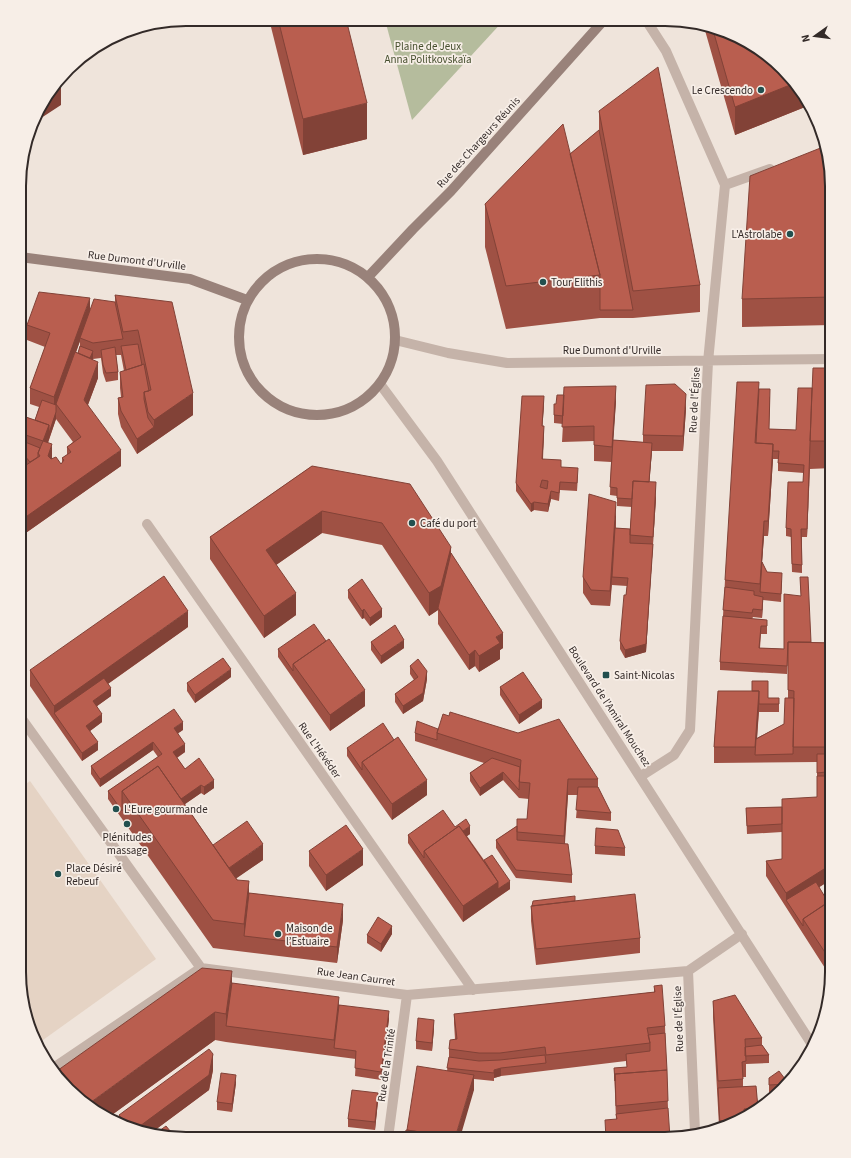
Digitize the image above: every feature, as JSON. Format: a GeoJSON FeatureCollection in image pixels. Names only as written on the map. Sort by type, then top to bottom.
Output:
{"type":"FeatureCollection","features":[{"type":"Feature","properties":{"kind":"street","name":"Rue des Chargeurs Réunis"},"geometry":{"type":"LineString","coordinates":[[368,277],[451,191],[599,26]]}},
{"type":"Feature","properties":{"kind":"street","name":"Rue de l'Église"},"geometry":{"type":"LineString","coordinates":[[641,776],[674,755],[690,730],[708,362],[725,185],[666,51],[650,26]]}},
{"type":"Feature","properties":{"kind":"street"},"geometry":{"type":"LineString","coordinates":[[725,185],[781,165]]}},
{"type":"Feature","properties":{"kind":"street","name":"Rue Dumont d'Urville"},"geometry":{"type":"LineString","coordinates":[[26,258],[190,279],[247,300]]}},
{"type":"Feature","properties":{"kind":"street"},"geometry":{"type":"LineString","coordinates":[[315,258],[334,260],[352,266],[368,277],[380,290],[389,305],[394,322],[395,340],[391,363],[380,384],[368,397],[354,406],[338,413],[321,415],[304,414],[288,410],[272,402],[260,392],[250,379],[242,360],[238,340],[240,319],[247,300],[258,284],[272,271],[284,265],[304,259],[315,258]]}},
{"type":"Feature","properties":{"kind":"street","name":"Rue Dumont d'Urville"},"geometry":{"type":"LineString","coordinates":[[395,340],[448,353],[507,363],[708,362],[825,359]]}},
{"type":"Feature","properties":{"kind":"street","name":"Boulevard de l'Amiral Mouchez"},"geometry":{"type":"LineString","coordinates":[[380,384],[437,461],[641,776],[810,1041]]}},
{"type":"Feature","properties":{"kind":"street","name":"Rue L'Hévéder"},"geometry":{"type":"LineString","coordinates":[[147,524],[473,990]]}},
{"type":"Feature","properties":{"kind":"street"},"geometry":{"type":"LineString","coordinates":[[26,723],[201,968],[57,1066]]}},
{"type":"Feature","properties":{"kind":"street","name":"Rue de l'Église"},"geometry":{"type":"LineString","coordinates":[[695,1129],[688,971],[742,934]]}},
{"type":"Feature","properties":{"kind":"street","name":"Rue Jean Caurret"},"geometry":{"type":"LineString","coordinates":[[201,968],[407,995],[688,971]]}},
{"type":"Feature","properties":{"kind":"street","name":"Rue de la Trinité"},"geometry":{"type":"LineString","coordinates":[[389,1132],[407,995]]}},
{"type":"Feature","properties":{"kind":"green space","name":"Plaine de Jeux Anna Politkovskaïa"},"geometry":{"type":"Polygon","coordinates":[[[387,26],[498,26],[412,120],[387,26]]]}},
{"type":"Feature","properties":{"kind":"shaded area","name":"Place Désiré Rebeuf"},"geometry":{"type":"Polygon","coordinates":[[[30,781],[156,959],[41,1041],[31,1014],[26,983],[26,784],[30,781]]]}},
{"type":"Feature","properties":{"kind":"building"},"geometry":{"type":"Polygon","coordinates":[[[280,26],[348,26],[367,103],[303,119],[280,26]]]}},
{"type":"Feature","properties":{"kind":"building"},"geometry":{"type":"Polygon","coordinates":[[[714,33],[736,42],[754,53],[771,66],[789,85],[735,107],[714,33]]]}},
{"type":"Feature","properties":{"kind":"building"},"geometry":{"type":"Polygon","coordinates":[[[658,67],[700,285],[633,291],[599,111],[658,67]]]}},
{"type":"Feature","properties":{"kind":"building"},"geometry":{"type":"Polygon","coordinates":[[[563,124],[600,275],[506,286],[485,204],[563,124]]]}},
{"type":"Feature","properties":{"kind":"building"},"geometry":{"type":"Polygon","coordinates":[[[599,130],[633,310],[600,310],[600,275],[570,154],[599,130]]]}},
{"type":"Feature","properties":{"kind":"building","name":"L'Astrolabe"},"geometry":{"type":"Polygon","coordinates":[[[821,148],[825,175],[825,297],[742,299],[750,176],[821,148]]]}},
{"type":"Feature","properties":{"kind":"building"},"geometry":{"type":"Polygon","coordinates":[[[39,292],[90,298],[54,397],[30,388],[50,333],[27,325],[39,292]]]}},
{"type":"Feature","properties":{"kind":"building"},"geometry":{"type":"Polygon","coordinates":[[[115,295],[172,302],[193,393],[154,420],[148,412],[144,392],[151,390],[138,330],[123,332],[115,295]]]}},
{"type":"Feature","properties":{"kind":"building"},"geometry":{"type":"Polygon","coordinates":[[[94,299],[115,302],[123,339],[93,343],[80,338],[94,299]]]}},
{"type":"Feature","properties":{"kind":"building"},"geometry":{"type":"Polygon","coordinates":[[[138,344],[142,365],[126,370],[121,346],[138,344]]]}},
{"type":"Feature","properties":{"kind":"building"},"geometry":{"type":"Polygon","coordinates":[[[80,346],[93,351],[90,358],[78,353],[80,346]]]}},
{"type":"Feature","properties":{"kind":"building"},"geometry":{"type":"Polygon","coordinates":[[[115,347],[118,372],[106,373],[103,365],[101,350],[115,347]]]}},
{"type":"Feature","properties":{"kind":"building"},"geometry":{"type":"Polygon","coordinates":[[[75,352],[98,362],[84,400],[121,450],[26,517],[26,465],[40,456],[38,453],[43,441],[52,444],[48,456],[51,459],[56,457],[61,464],[64,460],[62,458],[71,452],[67,447],[81,437],[56,404],[75,352]]]}},
{"type":"Feature","properties":{"kind":"building"},"geometry":{"type":"Polygon","coordinates":[[[144,364],[149,391],[144,392],[144,399],[148,418],[154,427],[137,439],[121,411],[118,398],[123,397],[120,372],[144,364]]]}},
{"type":"Feature","properties":{"kind":"building"},"geometry":{"type":"Polygon","coordinates":[[[813,368],[825,368],[825,441],[810,441],[813,368]]]}},
{"type":"Feature","properties":{"kind":"building"},"geometry":{"type":"Polygon","coordinates":[[[737,382],[759,382],[755,443],[773,444],[768,521],[764,521],[760,584],[725,580],[737,382]]]}},
{"type":"Feature","properties":{"kind":"building"},"geometry":{"type":"Polygon","coordinates":[[[675,384],[686,394],[683,436],[643,435],[646,385],[675,384]]]}},
{"type":"Feature","properties":{"kind":"building"},"geometry":{"type":"Polygon","coordinates":[[[616,386],[612,447],[594,445],[594,426],[562,427],[564,387],[616,386]]]}},
{"type":"Feature","properties":{"kind":"building"},"geometry":{"type":"Polygon","coordinates":[[[798,388],[812,388],[807,529],[801,529],[802,565],[792,564],[791,529],[786,528],[788,482],[803,482],[804,465],[778,463],[779,451],[773,451],[773,444],[756,443],[759,389],[770,389],[769,429],[796,430],[798,388]]]}},
{"type":"Feature","properties":{"kind":"building"},"geometry":{"type":"Polygon","coordinates":[[[557,395],[564,395],[563,416],[554,415],[554,404],[556,404],[557,395]]]}},
{"type":"Feature","properties":{"kind":"building"},"geometry":{"type":"Polygon","coordinates":[[[522,396],[544,396],[542,459],[561,460],[561,467],[578,468],[577,483],[560,482],[559,493],[551,491],[548,504],[534,502],[531,504],[516,483],[522,396]],[[542,480],[540,487],[547,489],[548,481],[542,480]]]}},
{"type":"Feature","properties":{"kind":"building"},"geometry":{"type":"Polygon","coordinates":[[[42,400],[56,405],[56,412],[49,433],[49,425],[35,420],[42,400]]]}},
{"type":"Feature","properties":{"kind":"building"},"geometry":{"type":"Polygon","coordinates":[[[26,417],[49,425],[43,441],[26,435],[26,417]]]}},
{"type":"Feature","properties":{"kind":"building"},"geometry":{"type":"Polygon","coordinates":[[[613,440],[652,443],[649,482],[633,481],[632,499],[617,498],[617,488],[610,487],[613,440]]]}},
{"type":"Feature","properties":{"kind":"building"},"geometry":{"type":"Polygon","coordinates":[[[26,442],[40,448],[38,457],[30,462],[26,457],[26,442]]]}},
{"type":"Feature","properties":{"kind":"building"},"geometry":{"type":"Polygon","coordinates":[[[312,466],[410,484],[451,547],[441,586],[429,593],[382,523],[322,511],[266,550],[296,593],[264,616],[210,537],[312,466]]]}},
{"type":"Feature","properties":{"kind":"building"},"geometry":{"type":"Polygon","coordinates":[[[633,481],[656,482],[653,537],[630,535],[633,481]]]}},
{"type":"Feature","properties":{"kind":"building"},"geometry":{"type":"Polygon","coordinates":[[[589,494],[616,502],[610,591],[591,590],[583,577],[589,494]]]}},
{"type":"Feature","properties":{"kind":"building"},"geometry":{"type":"Polygon","coordinates":[[[615,528],[630,529],[630,543],[653,544],[646,644],[625,650],[620,641],[624,595],[626,595],[628,578],[612,577],[615,528]]]}},
{"type":"Feature","properties":{"kind":"building"},"geometry":{"type":"Polygon","coordinates":[[[451,553],[503,633],[496,637],[500,643],[479,656],[475,650],[469,655],[438,608],[451,553]]]}},
{"type":"Feature","properties":{"kind":"building"},"geometry":{"type":"Polygon","coordinates":[[[762,562],[767,572],[782,573],[781,594],[760,592],[762,562]]]}},
{"type":"Feature","properties":{"kind":"building"},"geometry":{"type":"Polygon","coordinates":[[[164,576],[188,611],[54,706],[30,670],[164,576]]]}},
{"type":"Feature","properties":{"kind":"building"},"geometry":{"type":"Polygon","coordinates":[[[800,577],[808,577],[811,642],[788,642],[787,666],[720,662],[723,616],[767,620],[767,626],[761,626],[759,648],[784,649],[784,594],[801,596],[800,577]]]}},
{"type":"Feature","properties":{"kind":"building"},"geometry":{"type":"Polygon","coordinates":[[[362,579],[382,609],[370,618],[364,609],[362,611],[348,590],[362,579]]]}},
{"type":"Feature","properties":{"kind":"building"},"geometry":{"type":"Polygon","coordinates":[[[725,587],[754,591],[754,595],[763,597],[762,610],[753,609],[752,613],[723,610],[725,587]]]}},
{"type":"Feature","properties":{"kind":"building"},"geometry":{"type":"Polygon","coordinates":[[[314,624],[326,641],[293,664],[293,671],[278,649],[314,624]]]}},
{"type":"Feature","properties":{"kind":"building"},"geometry":{"type":"Polygon","coordinates":[[[395,625],[404,640],[381,656],[371,642],[395,625]]]}},
{"type":"Feature","properties":{"kind":"building"},"geometry":{"type":"Polygon","coordinates":[[[329,639],[365,690],[330,715],[293,664],[329,639]]]}},
{"type":"Feature","properties":{"kind":"building"},"geometry":{"type":"Polygon","coordinates":[[[788,642],[825,643],[825,747],[793,747],[794,691],[788,690],[788,642]]]}},
{"type":"Feature","properties":{"kind":"building"},"geometry":{"type":"Polygon","coordinates":[[[223,658],[231,669],[195,695],[187,683],[223,658]]]}},
{"type":"Feature","properties":{"kind":"building"},"geometry":{"type":"Polygon","coordinates":[[[418,659],[427,671],[423,693],[403,706],[395,694],[418,677],[410,666],[418,659]]]}},
{"type":"Feature","properties":{"kind":"building"},"geometry":{"type":"Polygon","coordinates":[[[523,672],[542,700],[519,715],[500,687],[523,672]]]}},
{"type":"Feature","properties":{"kind":"building"},"geometry":{"type":"Polygon","coordinates":[[[104,678],[111,688],[93,701],[102,714],[86,726],[98,742],[82,753],[54,713],[104,678]]]}},
{"type":"Feature","properties":{"kind":"building"},"geometry":{"type":"Polygon","coordinates":[[[752,681],[768,681],[768,698],[779,698],[779,704],[759,704],[759,691],[752,691],[752,681]]]}},
{"type":"Feature","properties":{"kind":"building"},"geometry":{"type":"Polygon","coordinates":[[[718,691],[759,691],[755,747],[714,747],[718,691]]]}},
{"type":"Feature","properties":{"kind":"building"},"geometry":{"type":"Polygon","coordinates":[[[785,698],[794,698],[793,754],[755,755],[756,739],[784,724],[785,698]]]}},
{"type":"Feature","properties":{"kind":"building"},"geometry":{"type":"Polygon","coordinates":[[[174,709],[183,722],[174,728],[185,744],[173,752],[185,769],[199,758],[214,780],[204,787],[201,785],[181,799],[158,766],[122,791],[122,811],[108,791],[162,754],[153,742],[100,779],[91,766],[174,709]]]}},
{"type":"Feature","properties":{"kind":"building"},"geometry":{"type":"Polygon","coordinates":[[[450,712],[518,733],[559,719],[598,779],[568,779],[564,836],[517,832],[517,819],[527,819],[530,783],[519,782],[521,760],[437,733],[443,714],[449,716],[450,712]]]}},
{"type":"Feature","properties":{"kind":"building"},"geometry":{"type":"Polygon","coordinates":[[[417,721],[438,729],[437,740],[415,733],[417,721]]]}},
{"type":"Feature","properties":{"kind":"building"},"geometry":{"type":"Polygon","coordinates":[[[383,723],[394,740],[362,762],[362,770],[347,748],[383,723]]]}},
{"type":"Feature","properties":{"kind":"building"},"geometry":{"type":"Polygon","coordinates":[[[398,737],[427,780],[392,804],[362,762],[398,737]]]}},
{"type":"Feature","properties":{"kind":"building"},"geometry":{"type":"Polygon","coordinates":[[[817,754],[825,754],[825,772],[817,773],[817,754]]]}},
{"type":"Feature","properties":{"kind":"building"},"geometry":{"type":"Polygon","coordinates":[[[492,758],[520,767],[519,790],[503,772],[480,788],[470,773],[492,758]]]}},
{"type":"Feature","properties":{"kind":"building"},"geometry":{"type":"Polygon","coordinates":[[[158,766],[237,880],[249,881],[244,924],[213,920],[122,791],[158,766]]]}},
{"type":"Feature","properties":{"kind":"building"},"geometry":{"type":"Polygon","coordinates":[[[817,776],[825,776],[825,868],[786,893],[766,861],[782,859],[782,799],[817,797],[817,776]]]}},
{"type":"Feature","properties":{"kind":"building"},"geometry":{"type":"Polygon","coordinates":[[[578,787],[598,787],[611,813],[576,810],[578,787]]]}},
{"type":"Feature","properties":{"kind":"building"},"geometry":{"type":"Polygon","coordinates":[[[782,807],[782,824],[747,826],[746,808],[782,807]]]}},
{"type":"Feature","properties":{"kind":"building"},"geometry":{"type":"Polygon","coordinates":[[[443,810],[455,827],[466,819],[470,826],[463,831],[459,826],[424,851],[424,858],[408,835],[443,810]]]}},
{"type":"Feature","properties":{"kind":"building"},"geometry":{"type":"Polygon","coordinates":[[[247,821],[263,844],[229,868],[213,845],[247,821]]]}},
{"type":"Feature","properties":{"kind":"building"},"geometry":{"type":"Polygon","coordinates":[[[346,825],[363,849],[326,875],[309,851],[346,825]]]}},
{"type":"Feature","properties":{"kind":"building"},"geometry":{"type":"Polygon","coordinates":[[[459,826],[498,882],[463,906],[424,851],[459,826]]]}},
{"type":"Feature","properties":{"kind":"building"},"geometry":{"type":"Polygon","coordinates":[[[517,826],[517,840],[568,844],[572,875],[516,870],[496,840],[517,826]]]}},
{"type":"Feature","properties":{"kind":"building"},"geometry":{"type":"Polygon","coordinates":[[[596,828],[618,830],[625,848],[595,846],[596,828]]]}},
{"type":"Feature","properties":{"kind":"building"},"geometry":{"type":"Polygon","coordinates":[[[492,855],[510,881],[498,889],[498,882],[484,860],[492,855]]]}},
{"type":"Feature","properties":{"kind":"building"},"geometry":{"type":"Polygon","coordinates":[[[816,882],[825,897],[825,904],[803,919],[803,926],[786,900],[816,882]]]}},
{"type":"Feature","properties":{"kind":"building"},"geometry":{"type":"Polygon","coordinates":[[[249,893],[343,904],[337,947],[244,936],[249,893]]]}},
{"type":"Feature","properties":{"kind":"building"},"geometry":{"type":"Polygon","coordinates":[[[635,894],[640,938],[536,949],[531,906],[635,894]]]}},
{"type":"Feature","properties":{"kind":"building"},"geometry":{"type":"Polygon","coordinates":[[[575,896],[575,901],[532,906],[533,901],[575,896]]]}},
{"type":"Feature","properties":{"kind":"building"},"geometry":{"type":"Polygon","coordinates":[[[825,905],[825,952],[803,919],[825,905]]]}},
{"type":"Feature","properties":{"kind":"building"},"geometry":{"type":"Polygon","coordinates":[[[378,917],[392,926],[381,944],[367,935],[378,917]]]}},
{"type":"Feature","properties":{"kind":"building"},"geometry":{"type":"Polygon","coordinates":[[[202,968],[232,971],[226,1014],[215,1012],[92,1101],[80,1092],[59,1069],[202,968]]]}},
{"type":"Feature","properties":{"kind":"building"},"geometry":{"type":"Polygon","coordinates":[[[232,983],[339,997],[334,1040],[226,1026],[232,983]]]}},
{"type":"Feature","properties":{"kind":"building"},"geometry":{"type":"Polygon","coordinates":[[[662,985],[665,1026],[647,1028],[650,1043],[546,1055],[545,1047],[500,1053],[479,1053],[449,1049],[450,1040],[457,1039],[454,1014],[655,992],[654,986],[662,985]]]}},
{"type":"Feature","properties":{"kind":"building"},"geometry":{"type":"Polygon","coordinates":[[[735,995],[762,1038],[745,1039],[746,1061],[742,1062],[743,1079],[718,1081],[713,1001],[735,995]]]}},
{"type":"Feature","properties":{"kind":"building"},"geometry":{"type":"Polygon","coordinates":[[[339,1005],[389,1011],[381,1072],[355,1068],[356,1051],[334,1048],[339,1005]]]}},
{"type":"Feature","properties":{"kind":"building"},"geometry":{"type":"Polygon","coordinates":[[[418,1018],[434,1020],[432,1043],[416,1041],[418,1018]]]}},
{"type":"Feature","properties":{"kind":"building"},"geometry":{"type":"Polygon","coordinates":[[[665,1033],[667,1070],[615,1074],[615,1081],[614,1068],[627,1067],[626,1054],[650,1051],[648,1035],[665,1033]]]}},
{"type":"Feature","properties":{"kind":"building"},"geometry":{"type":"Polygon","coordinates":[[[762,1045],[769,1055],[745,1056],[745,1047],[762,1045]]]}},
{"type":"Feature","properties":{"kind":"building"},"geometry":{"type":"Polygon","coordinates":[[[209,1049],[213,1054],[209,1075],[140,1126],[122,1119],[119,1115],[209,1049]]]}},
{"type":"Feature","properties":{"kind":"building"},"geometry":{"type":"Polygon","coordinates":[[[545,1055],[546,1063],[501,1068],[494,1070],[494,1073],[447,1068],[449,1057],[479,1061],[545,1055]]]}},
{"type":"Feature","properties":{"kind":"building"},"geometry":{"type":"Polygon","coordinates":[[[417,1066],[474,1075],[457,1132],[420,1132],[407,1130],[417,1066]]]}},
{"type":"Feature","properties":{"kind":"building"},"geometry":{"type":"Polygon","coordinates":[[[667,1070],[668,1101],[616,1106],[615,1074],[667,1070]]]}},
{"type":"Feature","properties":{"kind":"building"},"geometry":{"type":"Polygon","coordinates":[[[779,1071],[785,1078],[779,1084],[769,1085],[769,1078],[779,1071]]]}},
{"type":"Feature","properties":{"kind":"building"},"geometry":{"type":"Polygon","coordinates":[[[221,1073],[236,1075],[232,1104],[217,1102],[221,1073]]]}},
{"type":"Feature","properties":{"kind":"building"},"geometry":{"type":"Polygon","coordinates":[[[756,1086],[757,1102],[748,1109],[744,1109],[744,1111],[736,1116],[720,1121],[720,1123],[718,1088],[756,1086]]]}},
{"type":"Feature","properties":{"kind":"building"},"geometry":{"type":"Polygon","coordinates":[[[352,1090],[378,1093],[375,1122],[348,1119],[352,1090]]]}},
{"type":"Feature","properties":{"kind":"building"},"geometry":{"type":"Polygon","coordinates":[[[668,1108],[670,1132],[606,1132],[605,1120],[617,1119],[616,1114],[668,1108]]]}},
{"type":"Feature","properties":{"kind":"building"},"geometry":{"type":"Polygon","coordinates":[[[166,1126],[171,1132],[165,1131],[160,1130],[166,1126]]]}},
{"type":"Feature","properties":{"kind":"building"},"geometry":{"type":"Polygon","coordinates":[[[406,1130],[420,1132],[406,1132],[406,1130]]]}},
{"type":"Feature","properties":{"kind":"place","name":"Le Crescendo"},"geometry":{"type":"Point","coordinates":[761,90]}},
{"type":"Feature","properties":{"kind":"place","name":"L'Astrolabe"},"geometry":{"type":"Point","coordinates":[790,234]}},
{"type":"Feature","properties":{"kind":"place","name":"Tour Elithis"},"geometry":{"type":"Point","coordinates":[543,282]}},
{"type":"Feature","properties":{"kind":"place","name":"Café du port"},"geometry":{"type":"Point","coordinates":[412,523]}},
{"type":"Feature","properties":{"kind":"place","name":"Saint-Nicolas"},"geometry":{"type":"Point","coordinates":[606,675]}},
{"type":"Feature","properties":{"kind":"place","name":"L'Eure gourmande"},"geometry":{"type":"Point","coordinates":[116,809]}},
{"type":"Feature","properties":{"kind":"place","name":"Plénitudes massage"},"geometry":{"type":"Point","coordinates":[127,824]}},
{"type":"Feature","properties":{"kind":"place","name":"Place Désiré Rebeuf"},"geometry":{"type":"Point","coordinates":[58,874]}},
{"type":"Feature","properties":{"kind":"place","name":"Maison de l’Estuaire"},"geometry":{"type":"Point","coordinates":[278,934]}}]}
